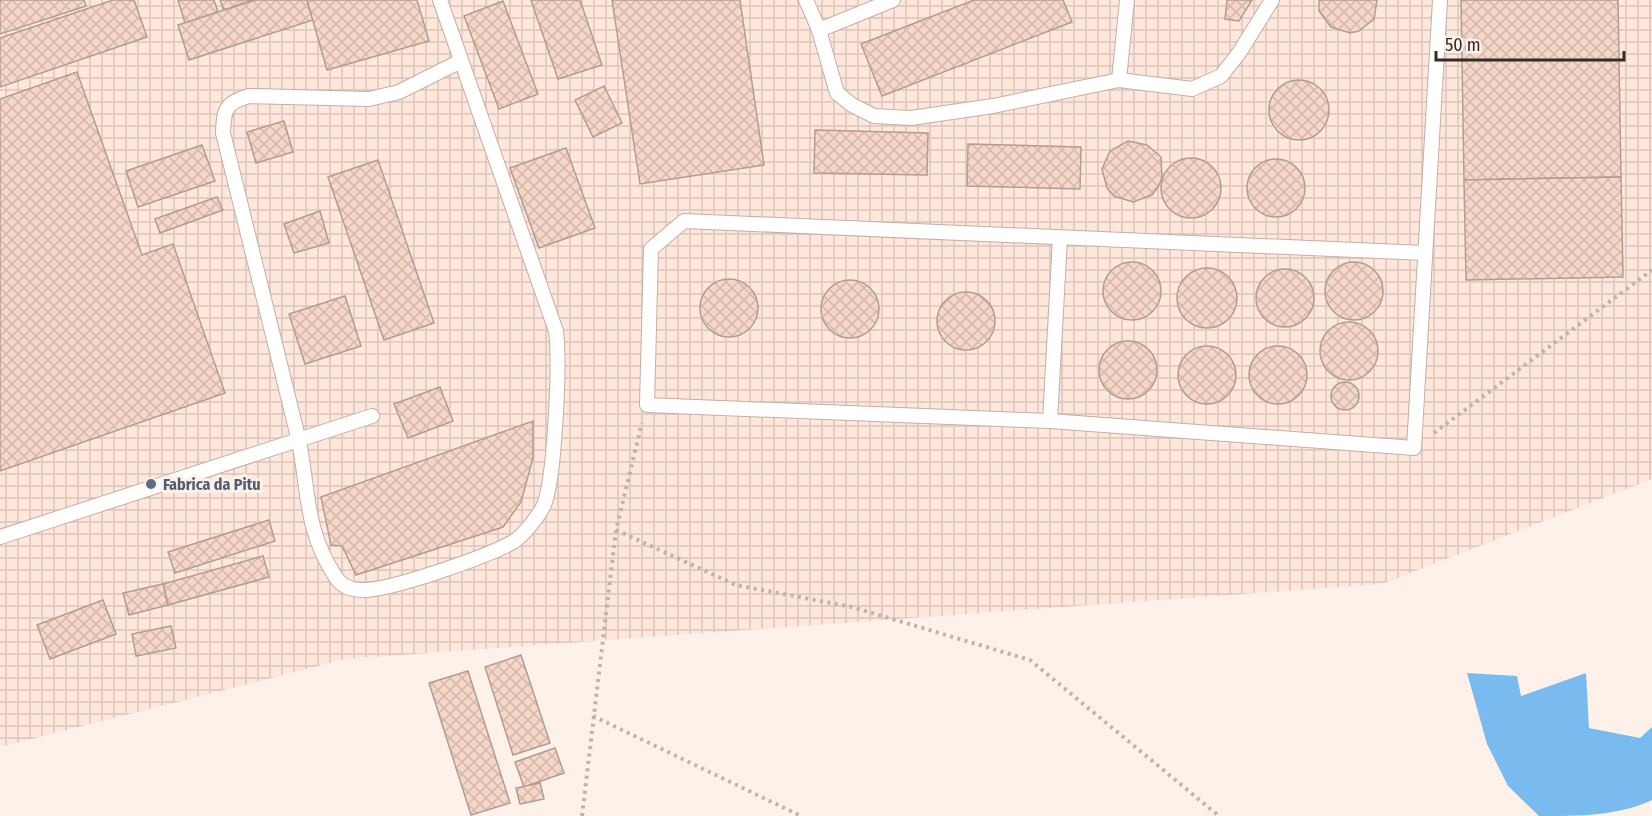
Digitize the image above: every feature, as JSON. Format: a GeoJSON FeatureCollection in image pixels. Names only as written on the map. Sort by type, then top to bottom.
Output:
{"type":"FeatureCollection","features":[{"type":"Feature","properties":{"kind":"lane"},"geometry":{"type":"LineString","coordinates":[[440,0],[556,331],[559,354],[549,483],[543,507],[514,541],[429,575],[363,590],[346,587],[336,578],[313,529],[305,498],[298,441],[223,133],[224,112],[233,100],[249,96],[369,99],[399,92],[460,61]]}},
{"type":"Feature","properties":{"kind":"lane"},"geometry":{"type":"LineString","coordinates":[[806,0],[819,30],[837,93],[852,105],[874,116],[911,118],[993,106],[1119,80],[1192,89],[1221,76],[1272,0]]}},
{"type":"Feature","properties":{"kind":"lane"},"geometry":{"type":"LineString","coordinates":[[819,30],[893,0]]}},
{"type":"Feature","properties":{"kind":"lane"},"geometry":{"type":"LineString","coordinates":[[1119,80],[1127,0]]}},
{"type":"Feature","properties":{"kind":"lane"},"geometry":{"type":"LineString","coordinates":[[1425,253],[684,221],[651,249],[647,405],[1050,421],[1414,448],[1440,0]]}},
{"type":"Feature","properties":{"kind":"lane"},"geometry":{"type":"LineString","coordinates":[[1050,421],[1060,238]]}},
{"type":"Feature","properties":{"kind":"lane"},"geometry":{"type":"LineString","coordinates":[[0,537],[372,416]]}},
{"type":"Feature","properties":{"kind":"path"},"geometry":{"type":"LineString","coordinates":[[1414,448],[1652,270]]}},
{"type":"Feature","properties":{"kind":"path"},"geometry":{"type":"LineString","coordinates":[[582,816],[592,716],[616,530],[647,405]]}},
{"type":"Feature","properties":{"kind":"path"},"geometry":{"type":"LineString","coordinates":[[616,530],[736,585],[852,607],[1030,660],[1219,816]]}},
{"type":"Feature","properties":{"kind":"path"},"geometry":{"type":"LineString","coordinates":[[592,716],[801,816]]}},
{"type":"Feature","properties":{"kind":"shaded area"},"geometry":{"type":"Polygon","coordinates":[[[0,0],[1652,0],[1652,479],[1382,584],[346,659],[0,747],[0,0]]]}},
{"type":"Feature","properties":{"kind":"water"},"geometry":{"type":"Polygon","coordinates":[[[1467,673],[1517,676],[1521,696],[1586,673],[1589,728],[1640,738],[1652,727],[1652,800],[1612,812],[1539,816],[1508,786],[1487,744],[1467,673]]]}},
{"type":"Feature","properties":{"kind":"building"},"geometry":{"type":"Polygon","coordinates":[[[0,0],[84,0],[86,6],[0,34],[0,0]]]}},
{"type":"Feature","properties":{"kind":"building"},"geometry":{"type":"Polygon","coordinates":[[[113,0],[134,0],[147,37],[0,87],[0,38],[113,0]]]}},
{"type":"Feature","properties":{"kind":"building"},"geometry":{"type":"Polygon","coordinates":[[[178,0],[214,0],[218,12],[185,23],[178,0]]]}},
{"type":"Feature","properties":{"kind":"building"},"geometry":{"type":"Polygon","coordinates":[[[220,0],[253,0],[224,10],[220,0]]]}},
{"type":"Feature","properties":{"kind":"building"},"geometry":{"type":"Polygon","coordinates":[[[255,0],[307,0],[313,20],[189,60],[178,25],[255,0]]]}},
{"type":"Feature","properties":{"kind":"building"},"geometry":{"type":"Polygon","coordinates":[[[307,0],[417,0],[429,41],[327,70],[307,0]]]}},
{"type":"Feature","properties":{"kind":"building"},"geometry":{"type":"Polygon","coordinates":[[[531,0],[580,0],[602,65],[558,79],[531,0]]]}},
{"type":"Feature","properties":{"kind":"building"},"geometry":{"type":"Polygon","coordinates":[[[612,0],[740,0],[764,165],[640,184],[612,0]]]}},
{"type":"Feature","properties":{"kind":"building"},"geometry":{"type":"Polygon","coordinates":[[[974,0],[1063,0],[1072,22],[882,96],[861,44],[974,0]]]}},
{"type":"Feature","properties":{"kind":"building"},"geometry":{"type":"Polygon","coordinates":[[[1227,0],[1252,0],[1239,21],[1225,19],[1227,0]]]}},
{"type":"Feature","properties":{"kind":"building"},"geometry":{"type":"Polygon","coordinates":[[[1319,0],[1377,0],[1374,19],[1359,31],[1350,33],[1331,27],[1319,11],[1319,0]]]}},
{"type":"Feature","properties":{"kind":"building"},"geometry":{"type":"Polygon","coordinates":[[[1461,0],[1618,0],[1621,177],[1464,180],[1461,0]]]}},
{"type":"Feature","properties":{"kind":"building"},"geometry":{"type":"Polygon","coordinates":[[[503,1],[538,94],[499,109],[464,16],[503,1]]]}},
{"type":"Feature","properties":{"kind":"building"},"geometry":{"type":"Polygon","coordinates":[[[77,72],[142,255],[173,244],[225,393],[0,471],[0,99],[77,72]]]}},
{"type":"Feature","properties":{"kind":"building"},"geometry":{"type":"Polygon","coordinates":[[[1299,80],[1320,89],[1329,110],[1320,131],[1299,140],[1278,131],[1269,110],[1278,89],[1299,80]]]}},
{"type":"Feature","properties":{"kind":"building"},"geometry":{"type":"Polygon","coordinates":[[[604,86],[622,123],[593,137],[575,100],[604,86]]]}},
{"type":"Feature","properties":{"kind":"building"},"geometry":{"type":"Polygon","coordinates":[[[284,121],[293,152],[256,163],[247,132],[284,121]]]}},
{"type":"Feature","properties":{"kind":"building"},"geometry":{"type":"Polygon","coordinates":[[[815,130],[928,133],[927,175],[814,173],[815,130]]]}},
{"type":"Feature","properties":{"kind":"building"},"geometry":{"type":"Polygon","coordinates":[[[1128,141],[1147,145],[1161,157],[1162,178],[1158,187],[1152,195],[1133,202],[1114,196],[1107,188],[1102,169],[1110,151],[1128,141]]]}},
{"type":"Feature","properties":{"kind":"building"},"geometry":{"type":"Polygon","coordinates":[[[968,144],[1081,147],[1080,189],[967,186],[968,144]]]}},
{"type":"Feature","properties":{"kind":"building"},"geometry":{"type":"Polygon","coordinates":[[[202,145],[215,181],[138,207],[126,171],[202,145]]]}},
{"type":"Feature","properties":{"kind":"building"},"geometry":{"type":"Polygon","coordinates":[[[566,148],[595,228],[539,248],[510,168],[566,148]]]}},
{"type":"Feature","properties":{"kind":"building"},"geometry":{"type":"Polygon","coordinates":[[[1191,158],[1212,167],[1221,188],[1212,209],[1191,218],[1170,209],[1161,188],[1170,167],[1191,158]]]}},
{"type":"Feature","properties":{"kind":"building"},"geometry":{"type":"Polygon","coordinates":[[[1270,159],[1282,159],[1297,167],[1305,182],[1305,194],[1297,209],[1282,217],[1270,217],[1255,209],[1247,194],[1247,182],[1255,167],[1270,159]]]}},
{"type":"Feature","properties":{"kind":"building"},"geometry":{"type":"Polygon","coordinates":[[[378,160],[434,323],[384,340],[328,177],[378,160]]]}},
{"type":"Feature","properties":{"kind":"building"},"geometry":{"type":"Polygon","coordinates":[[[1621,177],[1623,277],[1466,280],[1464,180],[1621,177]]]}},
{"type":"Feature","properties":{"kind":"building"},"geometry":{"type":"Polygon","coordinates":[[[217,197],[223,210],[160,233],[155,219],[217,197]]]}},
{"type":"Feature","properties":{"kind":"building"},"geometry":{"type":"Polygon","coordinates":[[[320,211],[329,243],[294,253],[284,224],[320,211]]]}},
{"type":"Feature","properties":{"kind":"building"},"geometry":{"type":"Polygon","coordinates":[[[1126,262],[1138,262],[1153,270],[1161,285],[1161,297],[1153,312],[1138,320],[1126,320],[1111,312],[1103,297],[1103,285],[1111,270],[1126,262]]]}},
{"type":"Feature","properties":{"kind":"building"},"geometry":{"type":"Polygon","coordinates":[[[1348,262],[1360,262],[1375,270],[1383,285],[1383,297],[1375,312],[1360,320],[1348,320],[1333,312],[1325,297],[1325,285],[1333,270],[1348,262]]]}},
{"type":"Feature","properties":{"kind":"building"},"geometry":{"type":"Polygon","coordinates":[[[1207,268],[1224,273],[1232,281],[1237,298],[1232,315],[1224,323],[1207,328],[1190,323],[1182,315],[1177,298],[1182,281],[1190,273],[1207,268]]]}},
{"type":"Feature","properties":{"kind":"building"},"geometry":{"type":"Polygon","coordinates":[[[1279,269],[1291,269],[1306,277],[1314,292],[1314,304],[1306,319],[1291,327],[1279,327],[1264,319],[1256,304],[1256,292],[1264,277],[1279,269]]]}},
{"type":"Feature","properties":{"kind":"building"},"geometry":{"type":"Polygon","coordinates":[[[723,279],[735,279],[745,283],[754,292],[758,314],[750,329],[735,337],[723,337],[713,333],[704,324],[700,314],[700,302],[704,292],[713,283],[723,279]]]}},
{"type":"Feature","properties":{"kind":"building"},"geometry":{"type":"Polygon","coordinates":[[[844,280],[856,280],[871,288],[879,303],[879,315],[871,330],[856,338],[844,338],[829,330],[821,315],[821,303],[829,288],[844,280]]]}},
{"type":"Feature","properties":{"kind":"building"},"geometry":{"type":"Polygon","coordinates":[[[960,292],[972,292],[987,300],[995,315],[995,327],[987,342],[972,350],[960,350],[945,342],[937,327],[937,315],[945,300],[960,292]]]}},
{"type":"Feature","properties":{"kind":"building"},"geometry":{"type":"Polygon","coordinates":[[[345,296],[361,346],[305,364],[289,314],[345,296]]]}},
{"type":"Feature","properties":{"kind":"building"},"geometry":{"type":"Polygon","coordinates":[[[1343,322],[1355,322],[1365,326],[1374,335],[1378,357],[1370,372],[1355,380],[1343,380],[1333,376],[1324,367],[1320,357],[1320,345],[1324,335],[1333,326],[1343,322]]]}},
{"type":"Feature","properties":{"kind":"building"},"geometry":{"type":"Polygon","coordinates":[[[1122,341],[1134,341],[1149,349],[1157,364],[1157,376],[1149,391],[1134,399],[1122,399],[1107,391],[1099,376],[1099,364],[1107,349],[1122,341]]]}},
{"type":"Feature","properties":{"kind":"building"},"geometry":{"type":"Polygon","coordinates":[[[1201,346],[1213,346],[1228,354],[1236,369],[1236,381],[1228,396],[1213,404],[1201,404],[1186,396],[1178,381],[1178,369],[1186,354],[1201,346]]]}},
{"type":"Feature","properties":{"kind":"building"},"geometry":{"type":"Polygon","coordinates":[[[1272,346],[1284,346],[1294,350],[1303,359],[1307,381],[1299,396],[1284,404],[1272,404],[1262,400],[1253,391],[1249,381],[1249,369],[1253,359],[1262,350],[1272,346]]]}},
{"type":"Feature","properties":{"kind":"building"},"geometry":{"type":"Polygon","coordinates":[[[1345,382],[1355,386],[1359,396],[1355,406],[1345,410],[1335,406],[1331,396],[1335,386],[1345,382]]]}},
{"type":"Feature","properties":{"kind":"building"},"geometry":{"type":"Polygon","coordinates":[[[440,387],[453,421],[408,438],[394,404],[440,387]]]}},
{"type":"Feature","properties":{"kind":"building"},"geometry":{"type":"Polygon","coordinates":[[[533,421],[533,458],[521,502],[503,527],[356,575],[342,546],[331,545],[321,497],[533,421]]]}},
{"type":"Feature","properties":{"kind":"building"},"geometry":{"type":"Polygon","coordinates":[[[269,520],[275,541],[175,573],[168,552],[269,520]]]}},
{"type":"Feature","properties":{"kind":"building"},"geometry":{"type":"Polygon","coordinates":[[[263,556],[269,577],[168,605],[163,584],[263,556]]]}},
{"type":"Feature","properties":{"kind":"building"},"geometry":{"type":"Polygon","coordinates":[[[163,584],[168,605],[129,615],[123,593],[163,584]]]}},
{"type":"Feature","properties":{"kind":"building"},"geometry":{"type":"Polygon","coordinates":[[[103,600],[116,634],[50,659],[37,625],[103,600]]]}},
{"type":"Feature","properties":{"kind":"building"},"geometry":{"type":"Polygon","coordinates":[[[171,626],[176,648],[136,656],[132,634],[171,626]]]}},
{"type":"Feature","properties":{"kind":"building"},"geometry":{"type":"Polygon","coordinates":[[[521,655],[550,743],[513,755],[485,667],[521,655]]]}},
{"type":"Feature","properties":{"kind":"building"},"geometry":{"type":"Polygon","coordinates":[[[468,671],[510,803],[471,815],[429,683],[468,671]]]}},
{"type":"Feature","properties":{"kind":"building"},"geometry":{"type":"Polygon","coordinates":[[[555,748],[564,773],[524,787],[515,762],[555,748]]]}},
{"type":"Feature","properties":{"kind":"building"},"geometry":{"type":"Polygon","coordinates":[[[540,783],[544,799],[520,804],[516,788],[540,783]]]}},
{"type":"Feature","properties":{"kind":"place","name":"Fabrica da Pitu"},"geometry":{"type":"Point","coordinates":[151,484]}}]}
